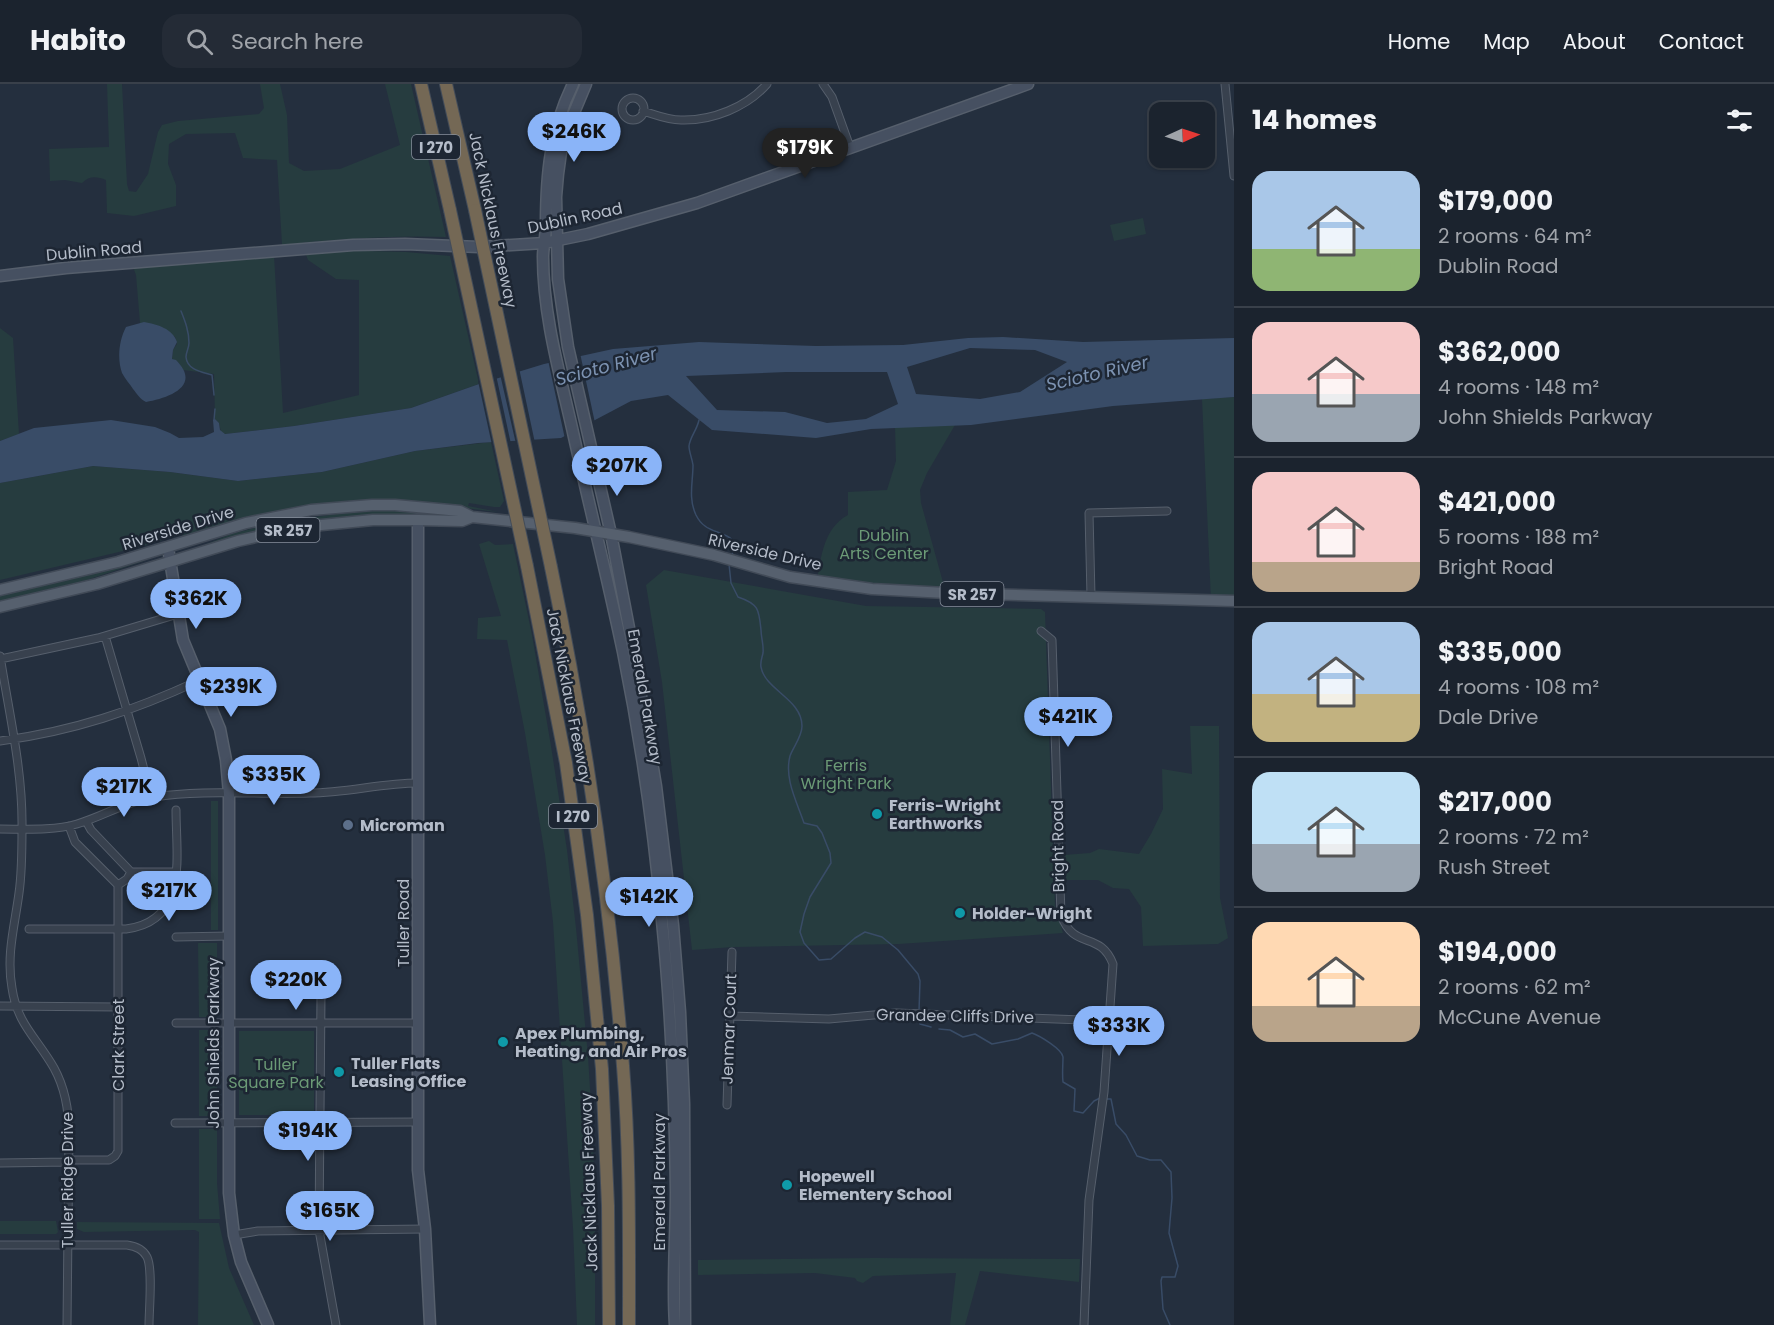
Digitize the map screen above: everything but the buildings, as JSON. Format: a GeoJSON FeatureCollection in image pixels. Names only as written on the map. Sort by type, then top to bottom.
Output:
{"type":"FeatureCollection","features":[{"type":"Feature","properties":{"kind":"highway","name":"Jack Nicklaus Freeway"},"geometry":{"type":"LineString","coordinates":[[421,84],[527,566],[566,763],[587,915],[602,1069],[608,1206],[609,1325]]}},
{"type":"Feature","properties":{"kind":"highway","name":"Jack Nicklaus Freeway"},"geometry":{"type":"LineString","coordinates":[[446,84],[571,662],[588,760],[609,923],[624,1067],[629,1208],[629,1325]]}},
{"type":"Feature","properties":{"kind":"main road","name":"Emerald Parkway"},"geometry":{"type":"LineString","coordinates":[[573,84],[555,127],[550,148],[544,279],[554,349],[624,656],[646,788],[662,920],[670,1012],[676,1197],[675,1325]]}},
{"type":"Feature","properties":{"kind":"main road","name":"Emerald Parkway"},"geometry":{"type":"LineString","coordinates":[[586,84],[573,112],[561,152],[556,197],[558,279],[566,336],[634,654],[656,786],[673,925],[684,1104],[685,1325]]}},
{"type":"Feature","properties":{"kind":"main road","name":"Dublin Road"},"geometry":{"type":"LineString","coordinates":[[0,276],[66,268],[354,245],[479,247],[544,243],[588,234],[697,203],[1028,84]]}},
{"type":"Feature","properties":{"kind":"main road","name":"Riverside Drive"},"geometry":{"type":"LineString","coordinates":[[0,590],[101,567],[246,523],[281,515],[372,505],[460,511],[472,517],[596,531],[714,555],[790,577],[872,589],[1234,601]]}},
{"type":"Feature","properties":{"kind":"main road","name":"Riverside Drive"},"geometry":{"type":"LineString","coordinates":[[0,607],[97,584],[238,541],[301,527],[350,522],[417,520],[462,522],[472,517]]}},
{"type":"Feature","properties":{"kind":"main road","name":"Tuller Road"},"geometry":{"type":"LineString","coordinates":[[417,520],[418,1122],[419,1182],[425,1229],[430,1325]]}},
{"type":"Feature","properties":{"kind":"main road","name":"John Shields Parkway"},"geometry":{"type":"LineString","coordinates":[[168,548],[185,646],[215,715],[224,743],[229,794],[229,1193],[234,1235],[245,1274],[268,1325]]}},
{"type":"Feature","properties":{"kind":"street"},"geometry":{"type":"LineString","coordinates":[[644,111],[663,118],[682,120],[708,117],[749,101],[767,84]]}},
{"type":"Feature","properties":{"kind":"street"},"geometry":{"type":"LineString","coordinates":[[823,84],[836,108],[850,147]]}},
{"type":"Feature","properties":{"kind":"street"},"geometry":{"type":"LineString","coordinates":[[1225,84],[1234,176]]}},
{"type":"Feature","properties":{"kind":"street"},"geometry":{"type":"LineString","coordinates":[[1091,596],[1089,513],[1167,511]]}},
{"type":"Feature","properties":{"kind":"street"},"geometry":{"type":"LineString","coordinates":[[0,658],[105,636],[178,614]]}},
{"type":"Feature","properties":{"kind":"street","name":"Bright Road"},"geometry":{"type":"LineString","coordinates":[[1041,631],[1052,640],[1061,915],[1070,932],[1098,944],[1109,954],[1113,964],[1104,1092],[1089,1200],[1084,1325]]}},
{"type":"Feature","properties":{"kind":"street"},"geometry":{"type":"LineString","coordinates":[[105,636],[151,797]]}},
{"type":"Feature","properties":{"kind":"street","name":"Tuller Ridge Drive"},"geometry":{"type":"LineString","coordinates":[[0,658],[21,793],[20,891],[11,944],[11,984],[16,1006],[26,1029],[51,1062],[62,1084],[68,1112],[68,1325]]}},
{"type":"Feature","properties":{"kind":"street"},"geometry":{"type":"LineString","coordinates":[[0,741],[88,724],[127,712],[200,680]]}},
{"type":"Feature","properties":{"kind":"street"},"geometry":{"type":"LineString","coordinates":[[0,829],[69,826],[151,797],[329,793],[387,784],[418,783]]}},
{"type":"Feature","properties":{"kind":"street"},"geometry":{"type":"LineString","coordinates":[[29,929],[119,930],[141,926],[161,913],[173,894],[176,872],[176,810]]}},
{"type":"Feature","properties":{"kind":"street"},"geometry":{"type":"LineString","coordinates":[[86,821],[91,830],[131,872],[176,872]]}},
{"type":"Feature","properties":{"kind":"street"},"geometry":{"type":"LineString","coordinates":[[69,826],[75,842],[118,885],[127,879],[131,872]]}},
{"type":"Feature","properties":{"kind":"street","name":"Clark Street"},"geometry":{"type":"LineString","coordinates":[[0,1163],[109,1160],[118,1151],[118,885]]}},
{"type":"Feature","properties":{"kind":"street"},"geometry":{"type":"LineString","coordinates":[[176,937],[229,936]]}},
{"type":"Feature","properties":{"kind":"street","name":"Jenmar Court"},"geometry":{"type":"LineString","coordinates":[[727,1105],[732,952]]}},
{"type":"Feature","properties":{"kind":"street"},"geometry":{"type":"LineString","coordinates":[[321,994],[320,1230],[336,1325]]}},
{"type":"Feature","properties":{"kind":"street"},"geometry":{"type":"LineString","coordinates":[[0,1006],[118,1007]]}},
{"type":"Feature","properties":{"kind":"street","name":"Grandee Cliffs Drive"},"geometry":{"type":"LineString","coordinates":[[729,1016],[829,1019],[896,1012],[1110,1021]]}},
{"type":"Feature","properties":{"kind":"street"},"geometry":{"type":"LineString","coordinates":[[176,1023],[418,1023]]}},
{"type":"Feature","properties":{"kind":"street"},"geometry":{"type":"LineString","coordinates":[[175,1123],[418,1122]]}},
{"type":"Feature","properties":{"kind":"street"},"geometry":{"type":"LineString","coordinates":[[234,1235],[254,1231],[425,1229]]}},
{"type":"Feature","properties":{"kind":"street"},"geometry":{"type":"LineString","coordinates":[[0,1245],[130,1245],[144,1252],[149,1266],[149,1325]]}},
{"type":"Feature","properties":{"kind":"green space"},"geometry":{"type":"Polygon","coordinates":[[[107,84],[122,84],[127,184],[129,191],[136,192],[148,174],[158,132],[162,125],[178,121],[259,114],[264,108],[260,84],[280,84],[287,115],[289,163],[304,171],[340,169],[400,145],[385,84],[411,84],[446,237],[364,238],[282,245],[277,160],[243,158],[235,133],[186,134],[169,144],[168,164],[176,185],[176,206],[134,216],[107,213],[106,180],[93,177],[82,183],[65,180],[50,181],[49,149],[109,147],[107,84]]]}},
{"type":"Feature","properties":{"kind":"green space"},"geometry":{"type":"Polygon","coordinates":[[[1143,218],[1146,234],[1114,241],[1110,225],[1143,218]]]}},
{"type":"Feature","properties":{"kind":"green space"},"geometry":{"type":"Polygon","coordinates":[[[334,250],[450,256],[479,384],[411,408],[294,426],[225,434],[221,432],[219,423],[215,419],[214,374],[183,370],[178,362],[172,359],[173,350],[177,344],[175,337],[153,324],[140,323],[136,275],[133,267],[274,255],[283,413],[359,395],[359,280],[336,279],[308,260],[305,252],[334,250]]]}},
{"type":"Feature","properties":{"kind":"green space"},"geometry":{"type":"Polygon","coordinates":[[[0,328],[13,338],[19,434],[0,441],[0,328]]]}},
{"type":"Feature","properties":{"kind":"green space"},"geometry":{"type":"Polygon","coordinates":[[[1234,397],[1234,601],[1211,600],[1202,399],[1234,397]]]}},
{"type":"Feature","properties":{"kind":"green space","name":"Dublin Arts Center"},"geometry":{"type":"Polygon","coordinates":[[[955,425],[927,473],[920,490],[921,503],[946,593],[817,581],[822,553],[829,535],[834,527],[848,515],[848,492],[887,490],[896,461],[895,427],[955,425]]]}},
{"type":"Feature","properties":{"kind":"green space"},"geometry":{"type":"Polygon","coordinates":[[[491,442],[504,501],[500,507],[469,503],[468,506],[498,512],[423,503],[374,501],[184,539],[182,534],[140,547],[0,580],[0,483],[93,466],[170,472],[238,481],[322,472],[415,451],[491,442]]]}},
{"type":"Feature","properties":{"kind":"green space"},"geometry":{"type":"Polygon","coordinates":[[[380,508],[447,514],[447,516],[384,516],[322,524],[198,550],[197,548],[231,534],[279,522],[380,508]]]}},
{"type":"Feature","properties":{"kind":"green space"},"geometry":{"type":"Polygon","coordinates":[[[489,541],[495,545],[513,544],[532,635],[567,850],[588,1056],[593,1138],[595,1325],[577,1325],[553,922],[545,855],[525,733],[507,640],[477,639],[478,618],[501,616],[479,544],[489,541]]]}},
{"type":"Feature","properties":{"kind":"green space"},"geometry":{"type":"Polygon","coordinates":[[[143,559],[144,561],[87,580],[17,597],[0,604],[0,596],[14,590],[143,559]]]}},
{"type":"Feature","properties":{"kind":"green space","name":"Ferris Wright Park"},"geometry":{"type":"Polygon","coordinates":[[[664,570],[866,606],[1041,609],[1045,612],[1055,906],[1063,933],[899,944],[733,947],[692,950],[662,682],[646,585],[664,570]]]}},
{"type":"Feature","properties":{"kind":"green space"},"geometry":{"type":"Polygon","coordinates":[[[1190,726],[1219,726],[1220,898],[1228,938],[1218,944],[1143,946],[1141,907],[1129,889],[1113,888],[1098,880],[1064,880],[1064,855],[1090,853],[1099,849],[1139,854],[1163,809],[1162,769],[1192,774],[1190,726]]]}},
{"type":"Feature","properties":{"kind":"green space"},"geometry":{"type":"Polygon","coordinates":[[[211,801],[218,801],[218,930],[211,930],[211,801]]]}},
{"type":"Feature","properties":{"kind":"green space"},"geometry":{"type":"Polygon","coordinates":[[[198,943],[217,943],[217,1017],[199,1017],[198,943]]]}},
{"type":"Feature","properties":{"kind":"green space"},"geometry":{"type":"Polygon","coordinates":[[[199,1030],[217,1030],[217,1116],[199,1116],[199,1030]]]}},
{"type":"Feature","properties":{"kind":"green space","name":"Tuller Square Park"},"geometry":{"type":"Polygon","coordinates":[[[239,1031],[314,1031],[314,1115],[239,1115],[239,1031]]]}},
{"type":"Feature","properties":{"kind":"green space"},"geometry":{"type":"Polygon","coordinates":[[[199,1129],[217,1129],[220,1219],[199,1219],[199,1129]]]}},
{"type":"Feature","properties":{"kind":"green space"},"geometry":{"type":"Polygon","coordinates":[[[0,1221],[56,1221],[58,1232],[56,1234],[0,1234],[0,1221]]]}},
{"type":"Feature","properties":{"kind":"green space"},"geometry":{"type":"Polygon","coordinates":[[[77,1222],[219,1223],[229,1268],[254,1325],[198,1325],[199,1232],[195,1230],[84,1232],[77,1229],[77,1222]]]}},
{"type":"Feature","properties":{"kind":"green space"},"geometry":{"type":"Polygon","coordinates":[[[1080,1259],[1079,1282],[980,1271],[965,1325],[950,1325],[956,1273],[873,1276],[863,1283],[855,1278],[815,1273],[698,1275],[698,1260],[1080,1259]]]}},
{"type":"Feature","properties":{"kind":"water"},"geometry":{"type":"Polygon","coordinates":[[[144,322],[164,328],[175,337],[177,342],[172,359],[176,360],[183,369],[186,377],[184,384],[172,394],[146,402],[123,375],[119,356],[126,327],[144,322]]]}},
{"type":"Feature","properties":{"kind":"water","name":"Scioto River"},"geometry":{"type":"Polygon","coordinates":[[[1003,337],[1083,342],[1234,338],[1234,397],[1113,406],[971,425],[871,429],[816,438],[712,430],[668,395],[631,401],[561,438],[478,443],[415,451],[322,472],[238,481],[170,472],[93,466],[0,483],[0,441],[34,428],[111,420],[155,427],[179,438],[203,437],[214,432],[213,420],[215,419],[219,423],[220,430],[225,434],[411,408],[544,364],[613,349],[699,342],[816,346],[903,345],[1003,337]],[[970,348],[907,367],[916,394],[980,399],[1020,392],[1067,362],[1035,350],[970,348]],[[786,372],[686,376],[717,410],[785,412],[827,423],[866,419],[898,404],[887,372],[786,372]]]}},
{"type":"Feature","properties":{"kind":"pier"},"geometry":{"type":"Polygon","coordinates":[[[580,353],[595,423],[565,439],[548,360],[580,353]]]}},
{"type":"Feature","properties":{"kind":"pier"},"geometry":{"type":"Polygon","coordinates":[[[519,368],[535,443],[516,444],[500,374],[519,368]]]}},
{"type":"Feature","properties":{"kind":"pier"},"geometry":{"type":"Polygon","coordinates":[[[496,375],[511,444],[492,445],[478,381],[496,375]]]}},
{"type":"Feature","properties":{"kind":"waterway"},"geometry":{"type":"LineString","coordinates":[[181,311],[189,339],[187,361],[196,370],[212,375],[214,395]]}},
{"type":"Feature","properties":{"kind":"waterway"},"geometry":{"type":"LineString","coordinates":[[214,420],[215,409]]}},
{"type":"Feature","properties":{"kind":"waterway"},"geometry":{"type":"LineString","coordinates":[[699,420],[689,446],[693,465],[694,509],[704,525],[734,542],[732,555]]}},
{"type":"Feature","properties":{"kind":"waterway"},"geometry":{"type":"LineString","coordinates":[[729,564],[731,583],[738,597],[754,605],[760,617],[763,647],[761,665],[764,675],[790,702],[800,717],[802,730],[790,756],[790,782],[804,823],[817,826],[830,853],[831,863],[810,897],[804,914],[800,932],[804,943],[819,960],[831,959],[865,932],[882,937],[898,950],[918,974],[920,981],[919,1011]]}},
{"type":"Feature","properties":{"kind":"waterway"},"geometry":{"type":"LineString","coordinates":[[919,1016],[920,1024],[931,1027]]}},
{"type":"Feature","properties":{"kind":"waterway"},"geometry":{"type":"LineString","coordinates":[[939,1029],[950,1030],[963,1037],[975,1034],[992,1044],[1018,1039],[1032,1033],[1050,1043],[1062,1054],[1063,1082],[1075,1089],[1074,1111],[1083,1113],[1100,1098]]}},
{"type":"Feature","properties":{"kind":"waterway"},"geometry":{"type":"LineString","coordinates":[[1105,1099],[1111,1099],[1116,1124],[1126,1135],[1137,1156],[1150,1160],[1161,1160],[1171,1172],[1172,1198],[1169,1233],[1178,1266],[1175,1277],[1162,1277],[1161,1281],[1163,1309],[1170,1325]]}},
{"type":"Feature","properties":{"kind":"place","name":"Ferris-Wright Earthworks"},"geometry":{"type":"Point","coordinates":[877,814]}},
{"type":"Feature","properties":{"kind":"place","name":"Microman"},"geometry":{"type":"Point","coordinates":[348,825]}},
{"type":"Feature","properties":{"kind":"place","name":"Holder-Wright"},"geometry":{"type":"Point","coordinates":[960,913]}},
{"type":"Feature","properties":{"kind":"place","name":"Apex Plumbing, Heating, and Air Pros"},"geometry":{"type":"Point","coordinates":[503,1042]}},
{"type":"Feature","properties":{"kind":"place","name":"Tuller Flats Leasing Office"},"geometry":{"type":"Point","coordinates":[339,1072]}},
{"type":"Feature","properties":{"kind":"place","name":"Hopewell Elementery School"},"geometry":{"type":"Point","coordinates":[787,1185]}}]}
